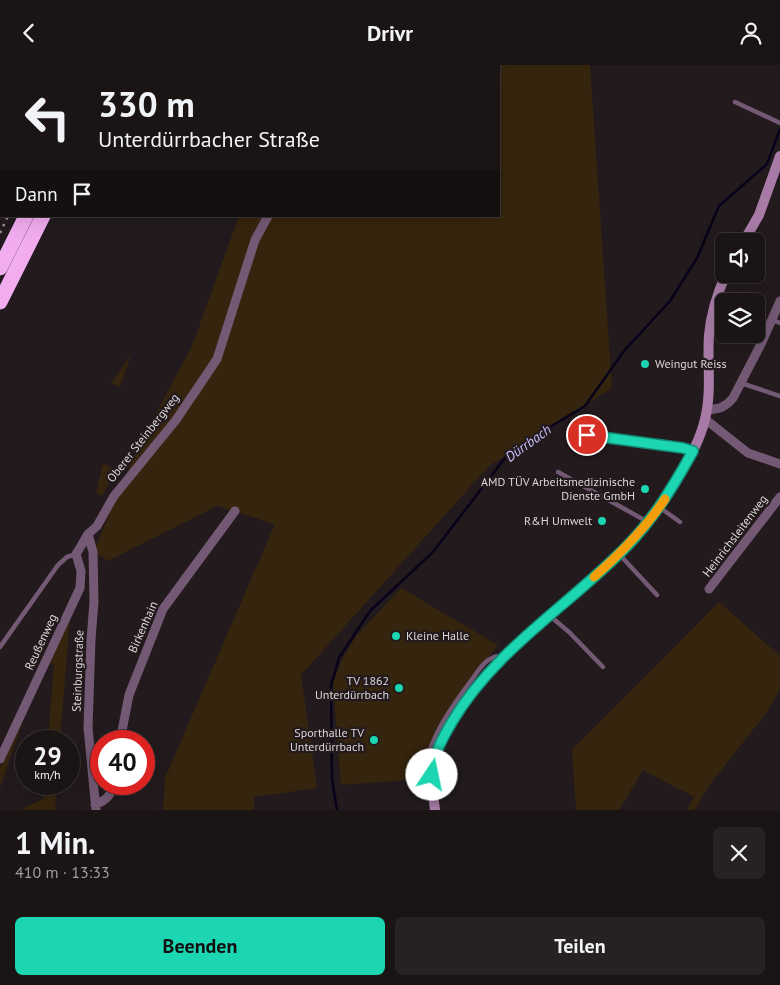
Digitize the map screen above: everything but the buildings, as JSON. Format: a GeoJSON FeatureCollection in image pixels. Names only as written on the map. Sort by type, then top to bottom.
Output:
{"type":"FeatureCollection","features":[{"type":"Feature","properties":{"kind":"highway"},"geometry":{"type":"LineString","coordinates":[[0,268],[26,217]]}},
{"type":"Feature","properties":{"kind":"highway"},"geometry":{"type":"LineString","coordinates":[[0,302],[42,217]]}},
{"type":"Feature","properties":{"kind":"street"},"geometry":{"type":"LineString","coordinates":[[749,233],[759,215],[780,156]]}},
{"type":"Feature","properties":{"kind":"street","name":"Oberer Steinbergweg"},"geometry":{"type":"LineString","coordinates":[[88,530],[97,526],[114,496],[176,420],[217,359],[255,240],[267,217]]}},
{"type":"Feature","properties":{"kind":"street"},"geometry":{"type":"LineString","coordinates":[[435,810],[432,775],[434,759],[438,747],[462,706],[505,656],[548,615],[619,554],[649,522],[693,451],[706,414],[709,337],[716,298],[722,283]]}},
{"type":"Feature","properties":{"kind":"street"},"geometry":{"type":"LineString","coordinates":[[706,414],[728,405],[733,398],[739,383],[776,322],[780,301]]}},
{"type":"Feature","properties":{"kind":"street"},"geometry":{"type":"LineString","coordinates":[[706,414],[748,453],[780,463]]}},
{"type":"Feature","properties":{"kind":"street"},"geometry":{"type":"LineString","coordinates":[[587,435],[693,451]]}},
{"type":"Feature","properties":{"kind":"street","name":"Heinrichsleitenweg"},"geometry":{"type":"LineString","coordinates":[[710,589],[780,497]]}},
{"type":"Feature","properties":{"kind":"street","name":"Birkenhain"},"geometry":{"type":"LineString","coordinates":[[122,730],[129,695],[163,609],[235,511]]}},
{"type":"Feature","properties":{"kind":"street"},"geometry":{"type":"LineString","coordinates":[[76,554],[88,530]]}},
{"type":"Feature","properties":{"kind":"street","name":"Steinburgstraße"},"geometry":{"type":"LineString","coordinates":[[88,530],[93,552],[94,602],[88,728],[95,808]]}},
{"type":"Feature","properties":{"kind":"street","name":"Reußenweg"},"geometry":{"type":"LineString","coordinates":[[0,759],[80,588],[81,571],[76,554]]}},
{"type":"Feature","properties":{"kind":"street"},"geometry":{"type":"LineString","coordinates":[[95,808],[110,795]]}},
{"type":"Feature","properties":{"kind":"lane"},"geometry":{"type":"LineString","coordinates":[[735,102],[780,123]]}},
{"type":"Feature","properties":{"kind":"lane"},"geometry":{"type":"LineString","coordinates":[[739,383],[780,396]]}},
{"type":"Feature","properties":{"kind":"lane"},"geometry":{"type":"LineString","coordinates":[[558,472],[649,522]]}},
{"type":"Feature","properties":{"kind":"lane"},"geometry":{"type":"LineString","coordinates":[[659,507],[680,522]]}},
{"type":"Feature","properties":{"kind":"lane"},"geometry":{"type":"LineString","coordinates":[[0,647],[58,565],[67,557],[76,554]]}},
{"type":"Feature","properties":{"kind":"lane"},"geometry":{"type":"LineString","coordinates":[[619,554],[657,595]]}},
{"type":"Feature","properties":{"kind":"lane"},"geometry":{"type":"LineString","coordinates":[[548,615],[569,632],[603,667]]}},
{"type":"Feature","properties":{"kind":"shaded area"},"geometry":{"type":"Polygon","coordinates":[[[500,65],[590,65],[612,388],[489,466],[301,675],[317,788],[254,797],[254,810],[163,810],[165,778],[275,524],[217,506],[108,561],[94,551],[137,449],[192,346],[239,217],[500,217],[500,65]]]}},
{"type":"Feature","properties":{"kind":"shaded area"},"geometry":{"type":"Polygon","coordinates":[[[131,355],[120,387],[111,383],[131,355]]]}},
{"type":"Feature","properties":{"kind":"shaded area"},"geometry":{"type":"Polygon","coordinates":[[[103,464],[116,469],[102,496],[96,493],[103,464]]]}},
{"type":"Feature","properties":{"kind":"shaded area","name":"TV 1862 Unterdürrbach"},"geometry":{"type":"Polygon","coordinates":[[[401,588],[498,645],[461,693],[437,733],[425,759],[421,779],[341,785],[333,682],[344,656],[357,635],[401,588]]]}},
{"type":"Feature","properties":{"kind":"shaded area"},"geometry":{"type":"Polygon","coordinates":[[[719,602],[780,656],[780,690],[767,712],[711,783],[694,810],[687,810],[694,797],[643,770],[619,810],[576,810],[572,750],[719,602]]]}},
{"type":"Feature","properties":{"kind":"shaded area"},"geometry":{"type":"Polygon","coordinates":[[[70,617],[61,730],[49,730],[54,663],[50,663],[65,622],[70,617]]]}},
{"type":"Feature","properties":{"kind":"shaded area"},"geometry":{"type":"Polygon","coordinates":[[[15,736],[15,744],[0,788],[0,768],[15,736]]]}},
{"type":"Feature","properties":{"kind":"shaded area"},"geometry":{"type":"Polygon","coordinates":[[[44,795],[56,795],[55,810],[20,810],[43,799],[44,795]]]}},
{"type":"Feature","properties":{"kind":"waterway","name":"Dürrbach"},"geometry":{"type":"LineString","coordinates":[[337,810],[332,779],[331,686],[339,658],[370,611],[433,552],[505,458],[538,434],[585,406],[624,351],[670,301],[697,258],[719,206],[767,164],[780,129]]}},
{"type":"Feature","properties":{"kind":"railway"},"geometry":{"type":"LineString","coordinates":[[0,233],[8,217]]}},
{"type":"Feature","properties":{"kind":"slow traffic"},"geometry":{"type":"LineString","coordinates":[[594,577],[649,522],[665,499]]}},
{"type":"Feature","properties":{"kind":"place","name":"Weingut Reiss"},"geometry":{"type":"Point","coordinates":[645,364]}},
{"type":"Feature","properties":{"kind":"place","name":"AMD TÜV Arbeitsmedizinische Dienste GmbH"},"geometry":{"type":"Point","coordinates":[645,489]}},
{"type":"Feature","properties":{"kind":"place","name":"R&H Umwelt"},"geometry":{"type":"Point","coordinates":[602,521]}},
{"type":"Feature","properties":{"kind":"place","name":"Kleine Halle"},"geometry":{"type":"Point","coordinates":[396,636]}},
{"type":"Feature","properties":{"kind":"place","name":"TV 1862 Unterdürrbach"},"geometry":{"type":"Point","coordinates":[399,688]}},
{"type":"Feature","properties":{"kind":"place","name":"Sporthalle TV Unterdürrbach"},"geometry":{"type":"Point","coordinates":[374,740]}},
{"type":"Feature","properties":{"kind":"route"},"geometry":{"type":"LineString","coordinates":[[432,775],[438,747],[462,706],[480,683],[548,615],[627,546],[649,522],[676,482],[693,451],[587,435]]}}]}
